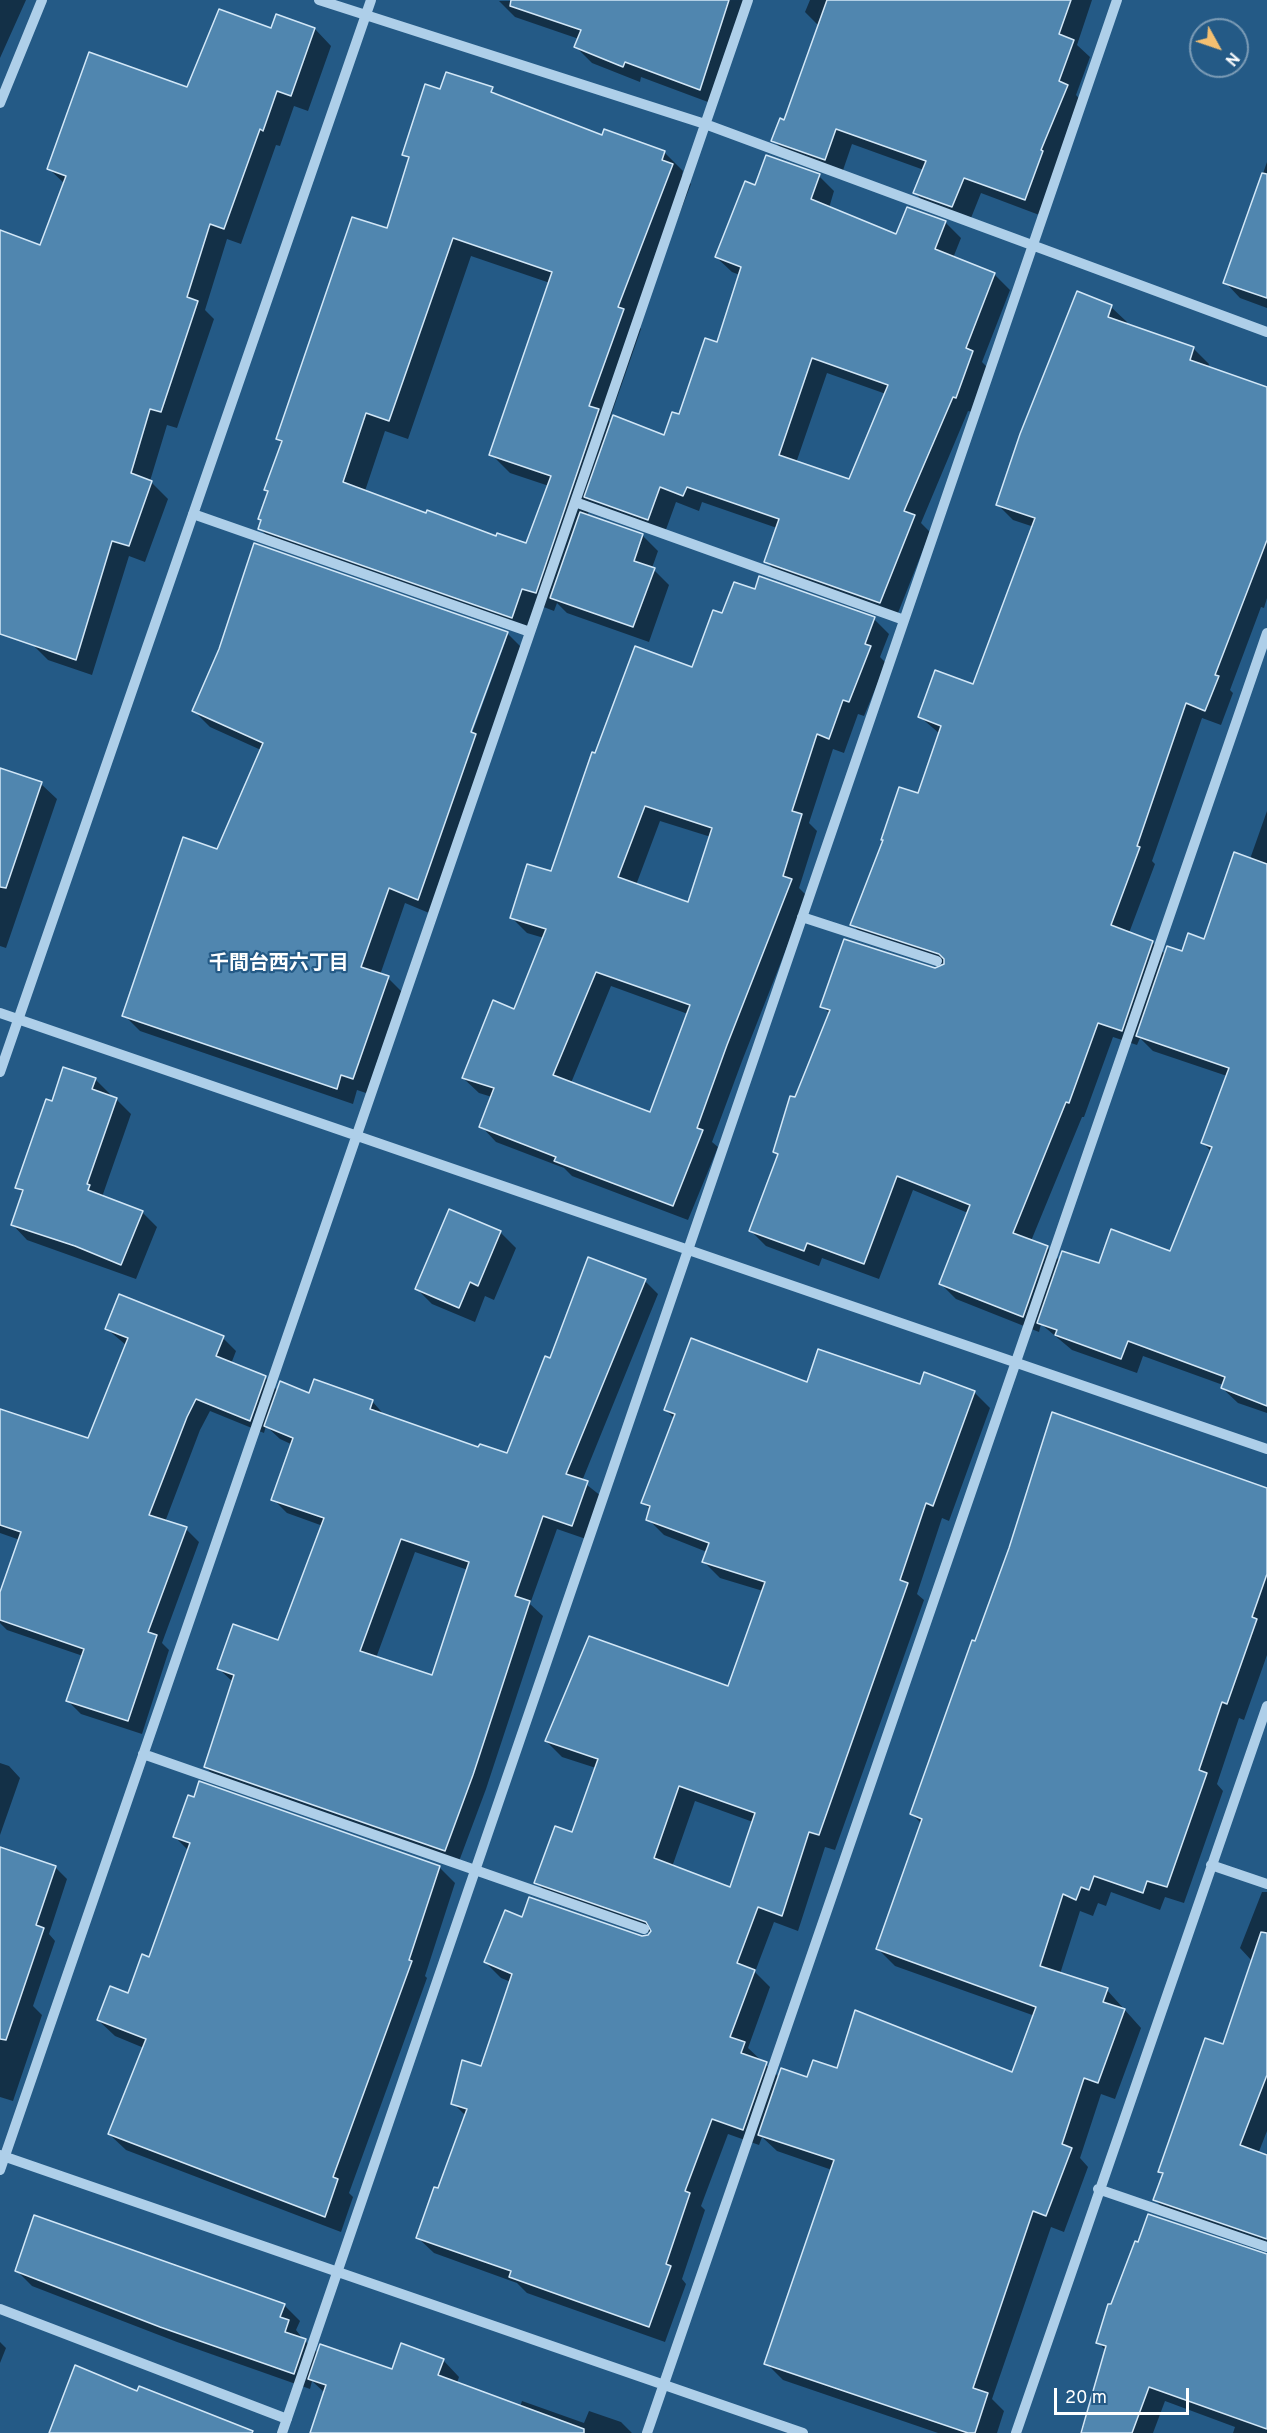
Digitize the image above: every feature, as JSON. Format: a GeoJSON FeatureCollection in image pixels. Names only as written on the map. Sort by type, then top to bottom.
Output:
{"type":"FeatureCollection","features":[{"type":"Feature","properties":{"kind":"street"},"geometry":{"type":"LineString","coordinates":[[0,103],[42,0]]}},
{"type":"Feature","properties":{"kind":"street"},"geometry":{"type":"LineString","coordinates":[[320,0],[705,124],[1267,332]]}},
{"type":"Feature","properties":{"kind":"street"},"geometry":{"type":"LineString","coordinates":[[0,1072],[371,0]]}},
{"type":"Feature","properties":{"kind":"street"},"geometry":{"type":"LineString","coordinates":[[0,2170],[2,2156],[357,1136],[748,0]]}},
{"type":"Feature","properties":{"kind":"street"},"geometry":{"type":"LineString","coordinates":[[282,2433],[1117,0]]}},
{"type":"Feature","properties":{"kind":"street"},"geometry":{"type":"LineString","coordinates":[[574,502],[904,620]]}},
{"type":"Feature","properties":{"kind":"street"},"geometry":{"type":"LineString","coordinates":[[193,514],[530,632]]}},
{"type":"Feature","properties":{"kind":"street"},"geometry":{"type":"LineString","coordinates":[[646,2433],[1267,633]]}},
{"type":"Feature","properties":{"kind":"street"},"geometry":{"type":"LineString","coordinates":[[802,917],[937,961]]}},
{"type":"Feature","properties":{"kind":"street"},"geometry":{"type":"LineString","coordinates":[[0,1013],[1267,1449]]}},
{"type":"Feature","properties":{"kind":"street"},"geometry":{"type":"LineString","coordinates":[[1016,2433],[1098,2189],[1267,1706]]}},
{"type":"Feature","properties":{"kind":"street"},"geometry":{"type":"LineString","coordinates":[[143,1754],[644,1929]]}},
{"type":"Feature","properties":{"kind":"street"},"geometry":{"type":"LineString","coordinates":[[1211,1865],[1267,1884]]}},
{"type":"Feature","properties":{"kind":"street"},"geometry":{"type":"LineString","coordinates":[[2,2156],[803,2433]]}},
{"type":"Feature","properties":{"kind":"street"},"geometry":{"type":"LineString","coordinates":[[1098,2189],[1267,2247]]}},
{"type":"Feature","properties":{"kind":"street"},"geometry":{"type":"LineString","coordinates":[[0,2309],[287,2419]]}},
{"type":"Feature","properties":{"kind":"building"},"geometry":{"type":"Polygon","coordinates":[[[511,0],[729,0],[700,90],[625,62],[623,67],[574,47],[581,30],[510,6],[511,0]]]}},
{"type":"Feature","properties":{"kind":"building"},"geometry":{"type":"Polygon","coordinates":[[[827,0],[1071,0],[1059,34],[1074,40],[1059,81],[1068,85],[1041,150],[1043,151],[1025,200],[964,178],[952,207],[913,193],[926,161],[836,129],[825,160],[771,141],[780,118],[784,120],[827,0]]]}},
{"type":"Feature","properties":{"kind":"building"},"geometry":{"type":"Polygon","coordinates":[[[219,9],[271,28],[276,14],[315,28],[291,96],[277,91],[263,131],[260,129],[224,229],[210,224],[187,297],[198,301],[161,412],[150,409],[131,473],[152,481],[129,546],[112,541],[76,660],[0,634],[0,230],[40,245],[66,176],[47,169],[89,52],[187,87],[219,9]]]}},
{"type":"Feature","properties":{"kind":"building"},"geometry":{"type":"Polygon","coordinates":[[[446,72],[493,87],[491,92],[602,135],[604,129],[665,151],[662,160],[673,164],[618,307],[624,309],[589,406],[599,409],[536,593],[522,589],[512,618],[258,529],[261,520],[258,519],[268,491],[264,490],[282,441],[276,439],[352,217],[387,228],[409,157],[402,155],[425,84],[440,89],[446,72]],[[453,238],[389,421],[366,413],[343,482],[426,513],[427,510],[496,536],[497,533],[526,543],[551,476],[489,455],[552,272],[453,238]]]}},
{"type":"Feature","properties":{"kind":"building"},"geometry":{"type":"Polygon","coordinates":[[[766,155],[820,174],[811,199],[896,234],[907,207],[946,221],[935,249],[995,273],[966,348],[973,351],[956,398],[953,397],[904,511],[915,515],[880,603],[764,562],[779,519],[687,487],[683,496],[660,487],[648,520],[584,497],[613,415],[664,435],[672,412],[679,414],[705,338],[717,342],[741,267],[715,257],[745,181],[755,185],[766,155]],[[812,358],[779,455],[849,479],[888,385],[812,358]]]}},
{"type":"Feature","properties":{"kind":"building"},"geometry":{"type":"Polygon","coordinates":[[[1262,173],[1267,174],[1267,298],[1223,283],[1262,173]]]}},
{"type":"Feature","properties":{"kind":"building"},"geometry":{"type":"Polygon","coordinates":[[[1077,291],[1112,305],[1108,317],[1194,347],[1190,360],[1267,387],[1267,540],[1215,675],[1219,676],[1205,711],[1186,703],[1137,846],[1140,847],[1111,925],[1153,941],[1122,1031],[1098,1023],[1069,1103],[1066,1102],[1013,1233],[1048,1246],[1023,1317],[939,1284],[970,1205],[897,1176],[864,1264],[807,1243],[804,1251],[749,1231],[778,1154],[773,1152],[790,1096],[795,1097],[830,1010],[820,1007],[844,939],[935,968],[944,964],[944,959],[939,954],[850,925],[883,840],[881,840],[899,787],[918,793],[941,726],[918,717],[935,670],[973,684],[1035,518],[996,505],[1020,434],[1077,291]]]}},
{"type":"Feature","properties":{"kind":"building"},"geometry":{"type":"Polygon","coordinates":[[[580,512],[643,534],[634,561],[655,568],[633,627],[550,598],[580,512]]]}},
{"type":"Feature","properties":{"kind":"building"},"geometry":{"type":"Polygon","coordinates":[[[254,543],[508,632],[471,732],[476,734],[418,900],[389,888],[361,967],[389,976],[353,1079],[341,1075],[337,1089],[122,1016],[183,837],[217,849],[263,743],[192,711],[219,649],[254,543]]]}},
{"type":"Feature","properties":{"kind":"building"},"geometry":{"type":"Polygon","coordinates":[[[759,576],[875,617],[865,644],[871,646],[849,702],[843,700],[829,739],[817,734],[792,811],[802,814],[783,876],[792,879],[727,1045],[697,1128],[703,1130],[673,1206],[554,1161],[556,1157],[479,1127],[494,1088],[462,1078],[493,1000],[514,1009],[546,929],[510,918],[527,864],[551,871],[592,752],[595,753],[635,646],[692,667],[713,610],[722,613],[734,582],[755,589],[759,576]],[[645,806],[618,877],[688,902],[712,828],[645,806]],[[596,972],[553,1075],[650,1112],[690,1005],[596,972]]]}},
{"type":"Feature","properties":{"kind":"building"},"geometry":{"type":"Polygon","coordinates":[[[0,768],[42,782],[6,888],[0,887],[0,768]]]}},
{"type":"Feature","properties":{"kind":"building"},"geometry":{"type":"Polygon","coordinates":[[[1234,852],[1267,864],[1267,1406],[1221,1388],[1225,1377],[1128,1341],[1121,1359],[1055,1335],[1057,1330],[1037,1323],[1062,1251],[1099,1263],[1111,1229],[1170,1251],[1212,1147],[1201,1143],[1229,1068],[1136,1036],[1167,946],[1182,951],[1188,933],[1204,939],[1234,852]]]}},
{"type":"Feature","properties":{"kind":"building"},"geometry":{"type":"Polygon","coordinates":[[[63,1067],[96,1078],[92,1089],[117,1098],[87,1184],[90,1185],[88,1190],[143,1211],[121,1265],[75,1246],[11,1225],[23,1190],[15,1188],[46,1099],[52,1101],[63,1067]]]}},
{"type":"Feature","properties":{"kind":"building"},"geometry":{"type":"Polygon","coordinates":[[[449,1209],[501,1231],[478,1286],[470,1282],[459,1308],[415,1289],[449,1209]]]}},
{"type":"Feature","properties":{"kind":"building"},"geometry":{"type":"Polygon","coordinates":[[[588,1257],[646,1279],[566,1474],[588,1481],[572,1526],[543,1516],[515,1596],[530,1601],[473,1775],[445,1851],[204,1767],[234,1675],[217,1669],[233,1624],[278,1640],[324,1518],[271,1500],[293,1438],[264,1426],[280,1381],[309,1393],[314,1379],[373,1400],[370,1409],[478,1447],[480,1444],[507,1453],[545,1356],[550,1358],[588,1257]],[[401,1539],[360,1651],[432,1675],[469,1562],[401,1539]]]}},
{"type":"Feature","properties":{"kind":"building"},"geometry":{"type":"Polygon","coordinates":[[[119,1294],[224,1336],[216,1356],[266,1376],[250,1421],[196,1399],[187,1417],[149,1515],[187,1527],[148,1632],[157,1635],[128,1721],[66,1701],[84,1649],[0,1620],[0,1592],[21,1532],[0,1525],[0,1409],[88,1438],[128,1338],[105,1329],[119,1294]]]}},
{"type":"Feature","properties":{"kind":"building"},"geometry":{"type":"Polygon","coordinates":[[[691,1338],[807,1382],[818,1349],[920,1384],[924,1372],[975,1391],[933,1506],[926,1503],[900,1580],[908,1583],[819,1835],[809,1832],[782,1916],[758,1907],[737,1963],[755,1970],[730,2037],[745,2042],[741,2053],[767,2062],[743,2130],[712,2119],[685,2191],[690,2193],[666,2264],[671,2266],[649,2327],[509,2277],[511,2271],[416,2238],[434,2187],[438,2188],[467,2109],[451,2104],[462,2060],[481,2066],[512,1974],[484,1962],[505,1910],[522,1917],[529,1897],[642,1936],[648,1935],[651,1931],[646,1922],[534,1883],[555,1826],[572,1832],[598,1759],[545,1741],[589,1636],[728,1686],[765,1582],[702,1562],[709,1543],[646,1520],[650,1506],[641,1503],[675,1414],[664,1410],[691,1338]],[[679,1786],[654,1858],[730,1887],[755,1813],[679,1786]]]}},
{"type":"Feature","properties":{"kind":"building"},"geometry":{"type":"Polygon","coordinates":[[[1052,1412],[1267,1488],[1267,1574],[1252,1617],[1257,1619],[1227,1704],[1222,1702],[1199,1770],[1207,1773],[1167,1887],[1147,1881],[1143,1893],[1094,1876],[1089,1890],[1081,1887],[1076,1900],[1063,1894],[1040,1966],[1108,1988],[1103,2002],[1125,2009],[1098,2083],[1084,2078],[1062,2144],[1072,2148],[1046,2216],[1033,2211],[973,2388],[988,2393],[975,2433],[968,2433],[764,2364],[834,2160],[758,2135],[781,2068],[807,2077],[813,2060],[837,2068],[855,2010],[1012,2072],[1036,2007],[876,1949],[922,1819],[910,1814],[972,1640],[975,1641],[1009,1548],[1052,1412]]]}},
{"type":"Feature","properties":{"kind":"building"},"geometry":{"type":"Polygon","coordinates":[[[199,1781],[440,1866],[409,1960],[412,1961],[333,2177],[338,2179],[325,2217],[108,2134],[146,2039],[97,2020],[110,1986],[128,1993],[142,1954],[149,1957],[190,1843],[173,1837],[188,1795],[194,1797],[199,1781]]]}},
{"type":"Feature","properties":{"kind":"building"},"geometry":{"type":"Polygon","coordinates":[[[0,1847],[56,1866],[36,1925],[44,1928],[6,2040],[0,2039],[0,1847]]]}},
{"type":"Feature","properties":{"kind":"building"},"geometry":{"type":"Polygon","coordinates":[[[1261,1932],[1267,1933],[1267,2075],[1240,2145],[1267,2155],[1267,2239],[1153,2200],[1163,2173],[1158,2172],[1205,2038],[1223,2044],[1261,1932]]]}},
{"type":"Feature","properties":{"kind":"building"},"geometry":{"type":"Polygon","coordinates":[[[1148,2214],[1267,2254],[1267,2429],[1149,2387],[1132,2433],[1081,2433],[1106,2346],[1096,2343],[1108,2304],[1111,2304],[1148,2214]]]}},
{"type":"Feature","properties":{"kind":"building"},"geometry":{"type":"Polygon","coordinates":[[[34,2215],[285,2304],[280,2317],[289,2320],[285,2332],[306,2339],[294,2374],[160,2327],[15,2271],[34,2215]]]}},
{"type":"Feature","properties":{"kind":"building"},"geometry":{"type":"Polygon","coordinates":[[[401,2343],[444,2359],[438,2375],[584,2429],[584,2433],[310,2433],[326,2385],[308,2379],[320,2344],[392,2369],[401,2343]]]}},
{"type":"Feature","properties":{"kind":"building"},"geometry":{"type":"Polygon","coordinates":[[[75,2365],[137,2391],[139,2386],[253,2431],[252,2433],[49,2433],[75,2365]]]}},
{"type":"Feature","properties":{"kind":"district","name":"千間台西六丁目"},"geometry":{"type":"Point","coordinates":[279,965]}}]}
